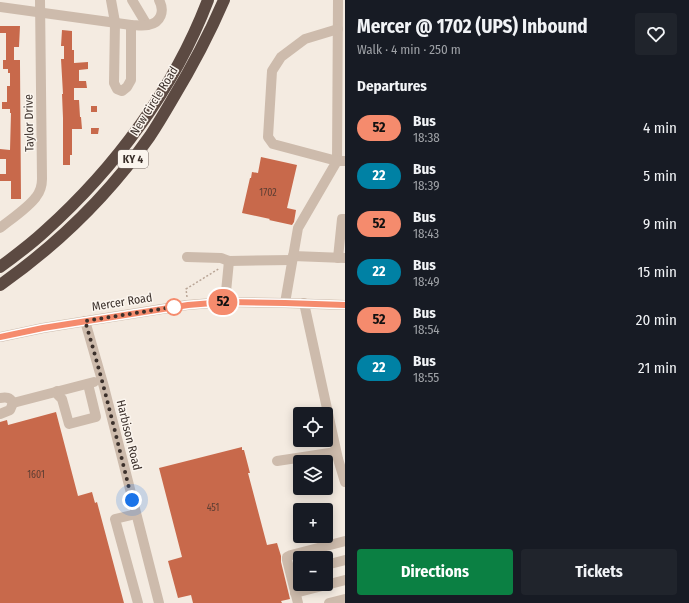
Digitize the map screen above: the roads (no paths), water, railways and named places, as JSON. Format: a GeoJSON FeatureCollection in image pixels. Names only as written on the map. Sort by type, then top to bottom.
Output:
{"type":"FeatureCollection","features":[{"type":"Feature","properties":{"kind":"highway","name":"New Circle Road"},"geometry":{"type":"LineString","coordinates":[[0,267],[44,232],[69,209],[118,155],[161,94],[197,27],[208,0]]}},
{"type":"Feature","properties":{"kind":"highway","name":"New Circle Road"},"geometry":{"type":"LineString","coordinates":[[0,285],[24,268],[68,230],[126,167],[151,135],[194,64],[224,0]]}},
{"type":"Feature","properties":{"kind":"street","name":"Taylor Drive"},"geometry":{"type":"LineString","coordinates":[[0,228],[37,196],[42,186],[40,0]]}},
{"type":"Feature","properties":{"kind":"street"},"geometry":{"type":"LineString","coordinates":[[111,0],[110,22],[114,83],[117,89],[122,91],[127,87],[131,80],[131,25]]}},
{"type":"Feature","properties":{"kind":"street"},"geometry":{"type":"LineString","coordinates":[[132,0],[147,25]]}},
{"type":"Feature","properties":{"kind":"street"},"geometry":{"type":"LineString","coordinates":[[0,6],[131,25],[147,25],[152,24],[161,16],[163,9],[159,0]]}},
{"type":"Feature","properties":{"kind":"street"},"geometry":{"type":"LineString","coordinates":[[285,303],[298,228],[341,161],[338,0]]}},
{"type":"Feature","properties":{"kind":"street"},"geometry":{"type":"LineString","coordinates":[[338,30],[304,39],[281,57],[272,72],[268,137],[273,144],[341,161]]}},
{"type":"Feature","properties":{"kind":"street"},"geometry":{"type":"LineString","coordinates":[[226,263],[293,258],[342,258],[342,219],[345,219]]}},
{"type":"Feature","properties":{"kind":"street"},"geometry":{"type":"LineString","coordinates":[[186,257],[221,258],[226,263],[225,302]]}},
{"type":"Feature","properties":{"kind":"street","name":"Mercer Road"},"geometry":{"type":"LineString","coordinates":[[0,337],[85,321],[182,306],[225,302],[345,305]]}},
{"type":"Feature","properties":{"kind":"street"},"geometry":{"type":"LineString","coordinates":[[304,303],[336,452],[345,482]]}},
{"type":"Feature","properties":{"kind":"street","name":"Harbison Road"},"geometry":{"type":"LineString","coordinates":[[85,321],[102,380],[159,603]]}},
{"type":"Feature","properties":{"kind":"street"},"geometry":{"type":"LineString","coordinates":[[13,403],[102,380]]}},
{"type":"Feature","properties":{"kind":"street"},"geometry":{"type":"LineString","coordinates":[[57,391],[62,400],[68,424],[96,417],[88,384]]}},
{"type":"Feature","properties":{"kind":"street"},"geometry":{"type":"LineString","coordinates":[[0,398],[7,397],[11,399],[13,403]]}},
{"type":"Feature","properties":{"kind":"street"},"geometry":{"type":"LineString","coordinates":[[0,414],[10,410],[13,403]]}},
{"type":"Feature","properties":{"kind":"street"},"geometry":{"type":"LineString","coordinates":[[277,461],[336,452]]}},
{"type":"Feature","properties":{"kind":"street"},"geometry":{"type":"LineString","coordinates":[[136,514],[115,519],[138,603]]}},
{"type":"Feature","properties":{"kind":"street"},"geometry":{"type":"LineString","coordinates":[[306,551],[345,541]]}},
{"type":"Feature","properties":{"kind":"street"},"geometry":{"type":"LineString","coordinates":[[293,554],[287,557],[286,560],[293,570]]}},
{"type":"Feature","properties":{"kind":"street"},"geometry":{"type":"LineString","coordinates":[[333,563],[345,560]]}},
{"type":"Feature","properties":{"kind":"street"},"geometry":{"type":"LineString","coordinates":[[298,603],[295,593],[345,580]]}},
{"type":"Feature","properties":{"kind":"street"},"geometry":{"type":"LineString","coordinates":[[329,603],[345,599]]}}]}
